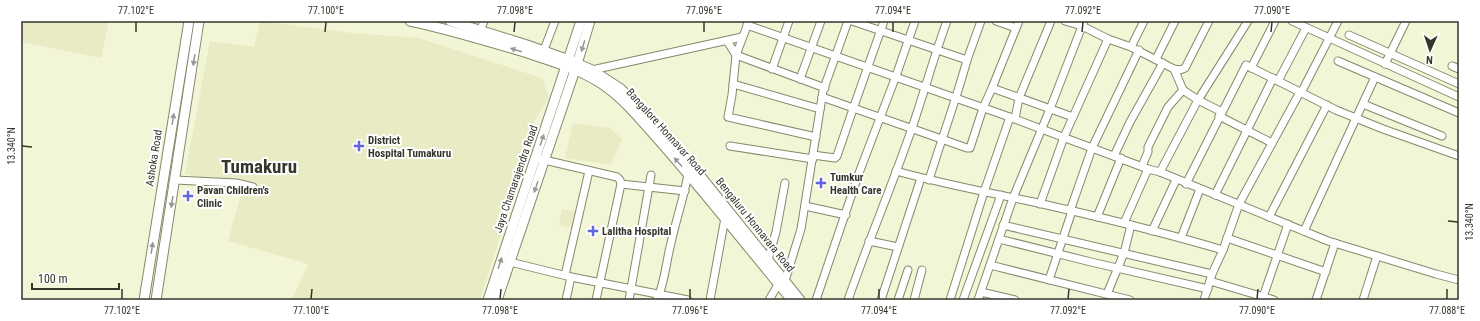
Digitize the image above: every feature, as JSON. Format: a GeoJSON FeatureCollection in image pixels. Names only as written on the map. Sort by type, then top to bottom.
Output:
{"type":"FeatureCollection","features":[{"type":"Feature","properties":{"kind":"main road","name":"Ashoka Road"},"geometry":{"type":"LineString","coordinates":[[144,300],[190,21]]}},
{"type":"Feature","properties":{"kind":"main road"},"geometry":{"type":"LineString","coordinates":[[156,300],[176,180],[199,21]]}},
{"type":"Feature","properties":{"kind":"main road","name":"Bangalore Honnavar Road"},"geometry":{"type":"LineString","coordinates":[[410,21],[460,32],[542,54],[572,65],[602,84],[616,95],[633,112],[726,218],[737,227],[782,282],[792,300]]}},
{"type":"Feature","properties":{"kind":"main road"},"geometry":{"type":"LineString","coordinates":[[450,21],[542,54]]}},
{"type":"Feature","properties":{"kind":"main road"},"geometry":{"type":"LineString","coordinates":[[572,65],[581,21]]}},
{"type":"Feature","properties":{"kind":"main road"},"geometry":{"type":"LineString","coordinates":[[572,65],[590,21]]}},
{"type":"Feature","properties":{"kind":"main road","name":"Bengaluru Honnavara Road"},"geometry":{"type":"LineString","coordinates":[[572,65],[592,70],[621,89],[647,115],[685,156],[737,227],[768,260],[782,282],[800,300]]}},
{"type":"Feature","properties":{"kind":"main road","name":"Jaya Chamarajendra Road"},"geometry":{"type":"LineString","coordinates":[[488,300],[540,159],[572,65]]}},
{"type":"Feature","properties":{"kind":"main road","name":"Jaya Chamarajendra Road"},"geometry":{"type":"LineString","coordinates":[[497,300],[510,262],[540,159]]}},
{"type":"Feature","properties":{"kind":"street"},"geometry":{"type":"LineString","coordinates":[[480,31],[484,21]]}},
{"type":"Feature","properties":{"kind":"street"},"geometry":{"type":"LineString","coordinates":[[542,54],[555,21]]}},
{"type":"Feature","properties":{"kind":"street"},"geometry":{"type":"LineString","coordinates":[[772,69],[790,21]]}},
{"type":"Feature","properties":{"kind":"street"},"geometry":{"type":"LineString","coordinates":[[800,79],[822,21]]}},
{"type":"Feature","properties":{"kind":"street"},"geometry":{"type":"LineString","coordinates":[[769,300],[782,282],[801,229],[822,97],[848,21]]}},
{"type":"Feature","properties":{"kind":"street"},"geometry":{"type":"LineString","coordinates":[[852,21],[967,60]]}},
{"type":"Feature","properties":{"kind":"street"},"geometry":{"type":"LineString","coordinates":[[730,146],[813,157],[835,158],[837,156],[884,21]]}},
{"type":"Feature","properties":{"kind":"street"},"geometry":{"type":"LineString","coordinates":[[816,300],[896,76],[914,21]]}},
{"type":"Feature","properties":{"kind":"street"},"geometry":{"type":"LineString","coordinates":[[848,300],[868,241],[912,129],[926,88],[936,49],[947,21]]}},
{"type":"Feature","properties":{"kind":"street"},"geometry":{"type":"LineString","coordinates":[[929,180],[981,21]]}},
{"type":"Feature","properties":{"kind":"street"},"geometry":{"type":"LineString","coordinates":[[822,97],[853,109],[970,148],[983,108],[1018,24],[996,21]]}},
{"type":"Feature","properties":{"kind":"street"},"geometry":{"type":"LineString","coordinates":[[950,300],[984,192],[1019,98],[1051,21]]}},
{"type":"Feature","properties":{"kind":"street"},"geometry":{"type":"LineString","coordinates":[[1065,21],[1083,24],[1108,39],[1139,50],[1174,69],[1180,70],[1185,68],[1209,21]]}},
{"type":"Feature","properties":{"kind":"street"},"geometry":{"type":"LineString","coordinates":[[1131,47],[1144,21]]}},
{"type":"Feature","properties":{"kind":"street"},"geometry":{"type":"LineString","coordinates":[[1156,59],[1175,21]]}},
{"type":"Feature","properties":{"kind":"street"},"geometry":{"type":"LineString","coordinates":[[1160,172],[1198,100],[1248,21]]}},
{"type":"Feature","properties":{"kind":"street"},"geometry":{"type":"LineString","coordinates":[[1251,68],[1275,21]]}},
{"type":"Feature","properties":{"kind":"street"},"geometry":{"type":"LineString","coordinates":[[1292,21],[1459,97]]}},
{"type":"Feature","properties":{"kind":"street"},"geometry":{"type":"LineString","coordinates":[[1204,300],[1211,277],[1223,250],[1239,204],[1301,92],[1338,21]]}},
{"type":"Feature","properties":{"kind":"street"},"geometry":{"type":"LineString","coordinates":[[1385,64],[1406,21]]}},
{"type":"Feature","properties":{"kind":"street"},"geometry":{"type":"LineString","coordinates":[[816,137],[728,117],[736,55],[748,23],[784,38],[896,76],[1160,172],[1176,180],[1335,243],[1459,280]]}},
{"type":"Feature","properties":{"kind":"street"},"geometry":{"type":"LineString","coordinates":[[978,300],[1013,198],[1042,130],[1083,24]]}},
{"type":"Feature","properties":{"kind":"street"},"geometry":{"type":"LineString","coordinates":[[1215,195],[1247,131],[1306,28]]}},
{"type":"Feature","properties":{"kind":"street"},"geometry":{"type":"LineString","coordinates":[[1349,34],[1459,84]]}},
{"type":"Feature","properties":{"kind":"street"},"geometry":{"type":"LineString","coordinates":[[592,70],[742,37]]}},
{"type":"Feature","properties":{"kind":"street"},"geometry":{"type":"LineString","coordinates":[[1040,204],[1064,138],[1108,39]]}},
{"type":"Feature","properties":{"kind":"street"},"geometry":{"type":"LineString","coordinates":[[727,41],[736,55],[825,88]]}},
{"type":"Feature","properties":{"kind":"street"},"geometry":{"type":"LineString","coordinates":[[1049,280],[1092,148],[1139,50]]}},
{"type":"Feature","properties":{"kind":"street"},"geometry":{"type":"LineString","coordinates":[[1338,61],[1459,113]]}},
{"type":"Feature","properties":{"kind":"street"},"geometry":{"type":"LineString","coordinates":[[1097,217],[1130,122],[1164,63]]}},
{"type":"Feature","properties":{"kind":"street"},"geometry":{"type":"LineString","coordinates":[[1186,184],[1246,65],[1356,118],[1459,156]]}},
{"type":"Feature","properties":{"kind":"street"},"geometry":{"type":"LineString","coordinates":[[1452,66],[1459,69]]}},
{"type":"Feature","properties":{"kind":"street"},"geometry":{"type":"LineString","coordinates":[[1174,69],[1183,90],[1247,131],[1272,143]]}},
{"type":"Feature","properties":{"kind":"street"},"geometry":{"type":"LineString","coordinates":[[1304,231],[1374,77]]}},
{"type":"Feature","properties":{"kind":"street"},"geometry":{"type":"LineString","coordinates":[[733,84],[820,109]]}},
{"type":"Feature","properties":{"kind":"street"},"geometry":{"type":"LineString","coordinates":[[992,88],[1073,117]]}},
{"type":"Feature","properties":{"kind":"street"},"geometry":{"type":"LineString","coordinates":[[1107,294],[1124,253],[1127,224],[1145,167],[1148,147],[1168,106],[1183,90]]}},
{"type":"Feature","properties":{"kind":"street"},"geometry":{"type":"LineString","coordinates":[[1363,104],[1442,136]]}},
{"type":"Feature","properties":{"kind":"street"},"geometry":{"type":"LineString","coordinates":[[1269,217],[1327,105]]}},
{"type":"Feature","properties":{"kind":"street"},"geometry":{"type":"LineString","coordinates":[[540,159],[617,177],[622,184],[596,300]]}},
{"type":"Feature","properties":{"kind":"street"},"geometry":{"type":"LineString","coordinates":[[566,300],[568,276],[589,171]]}},
{"type":"Feature","properties":{"kind":"street"},"geometry":{"type":"LineString","coordinates":[[896,171],[929,180],[1127,224],[1223,250]]}},
{"type":"Feature","properties":{"kind":"street"},"geometry":{"type":"LineString","coordinates":[[658,298],[662,289],[667,258],[685,191],[688,174]]}},
{"type":"Feature","properties":{"kind":"street"},"geometry":{"type":"LineString","coordinates":[[629,300],[651,175]]}},
{"type":"Feature","properties":{"kind":"street"},"geometry":{"type":"LineString","coordinates":[[881,300],[921,178]]}},
{"type":"Feature","properties":{"kind":"street"},"geometry":{"type":"LineString","coordinates":[[176,180],[236,183],[253,187]]}},
{"type":"Feature","properties":{"kind":"street"},"geometry":{"type":"LineString","coordinates":[[1152,231],[1176,180]]}},
{"type":"Feature","properties":{"kind":"street"},"geometry":{"type":"LineString","coordinates":[[768,260],[776,232],[785,183]]}},
{"type":"Feature","properties":{"kind":"street"},"geometry":{"type":"LineString","coordinates":[[622,184],[685,191]]}},
{"type":"Feature","properties":{"kind":"street"},"geometry":{"type":"LineString","coordinates":[[1181,238],[1200,189]]}},
{"type":"Feature","properties":{"kind":"street"},"geometry":{"type":"LineString","coordinates":[[963,300],[1001,196]]}},
{"type":"Feature","properties":{"kind":"street"},"geometry":{"type":"LineString","coordinates":[[805,206],[846,215]]}},
{"type":"Feature","properties":{"kind":"street"},"geometry":{"type":"LineString","coordinates":[[710,300],[726,218]]}},
{"type":"Feature","properties":{"kind":"street"},"geometry":{"type":"LineString","coordinates":[[1263,298],[1288,224]]}},
{"type":"Feature","properties":{"kind":"street"},"geometry":{"type":"LineString","coordinates":[[1004,225],[1124,253],[1211,277],[1263,298],[1274,300]]}},
{"type":"Feature","properties":{"kind":"street"},"geometry":{"type":"LineString","coordinates":[[1227,238],[1326,272]]}},
{"type":"Feature","properties":{"kind":"street"},"geometry":{"type":"LineString","coordinates":[[999,239],[1208,289]]}},
{"type":"Feature","properties":{"kind":"street"},"geometry":{"type":"LineString","coordinates":[[868,241],[898,247]]}},
{"type":"Feature","properties":{"kind":"street"},"geometry":{"type":"LineString","coordinates":[[1316,300],[1335,243]]}},
{"type":"Feature","properties":{"kind":"street"},"geometry":{"type":"LineString","coordinates":[[1363,300],[1377,256]]}},
{"type":"Feature","properties":{"kind":"street"},"geometry":{"type":"LineString","coordinates":[[510,262],[568,276],[632,288],[658,298],[688,300]]}},
{"type":"Feature","properties":{"kind":"street"},"geometry":{"type":"LineString","coordinates":[[990,265],[1130,300]]}},
{"type":"Feature","properties":{"kind":"street"},"geometry":{"type":"LineString","coordinates":[[898,300],[908,270]]}},
{"type":"Feature","properties":{"kind":"street"},"geometry":{"type":"LineString","coordinates":[[914,300],[922,270]]}},
{"type":"Feature","properties":{"kind":"street"},"geometry":{"type":"LineString","coordinates":[[981,292],[1015,300]]}},
{"type":"Feature","properties":{"kind":"shaded area"},"geometry":{"type":"Polygon","coordinates":[[[21,21],[109,21],[101,58],[21,42],[21,21]]]}},
{"type":"Feature","properties":{"kind":"shaded area","name":"District Hospital Tumakuru"},"geometry":{"type":"Polygon","coordinates":[[[260,21],[352,33],[419,38],[542,78],[549,98],[535,119],[509,209],[480,300],[292,300],[308,264],[228,241],[243,187],[185,174],[210,41],[254,47],[260,21]]]}},
{"type":"Feature","properties":{"kind":"shaded area"},"geometry":{"type":"Polygon","coordinates":[[[573,123],[610,128],[622,139],[611,165],[565,158],[573,123]]]}},
{"type":"Feature","properties":{"kind":"shaded area"},"geometry":{"type":"Polygon","coordinates":[[[562,209],[575,211],[572,228],[559,225],[562,209]]]}},
{"type":"Feature","properties":{"kind":"place","name":"District Hospital Tumakuru"},"geometry":{"type":"Point","coordinates":[359,146]}},
{"type":"Feature","properties":{"kind":"place","name":"Tumkur Health Care"},"geometry":{"type":"Point","coordinates":[821,183]}},
{"type":"Feature","properties":{"kind":"place","name":"Pavan Children's Clinic"},"geometry":{"type":"Point","coordinates":[188,196]}},
{"type":"Feature","properties":{"kind":"place","name":"Lalitha Hospital"},"geometry":{"type":"Point","coordinates":[593,231]}},
{"type":"Feature","properties":{"kind":"district","name":"Tumakuru"},"geometry":{"type":"Point","coordinates":[259,166]}}]}
